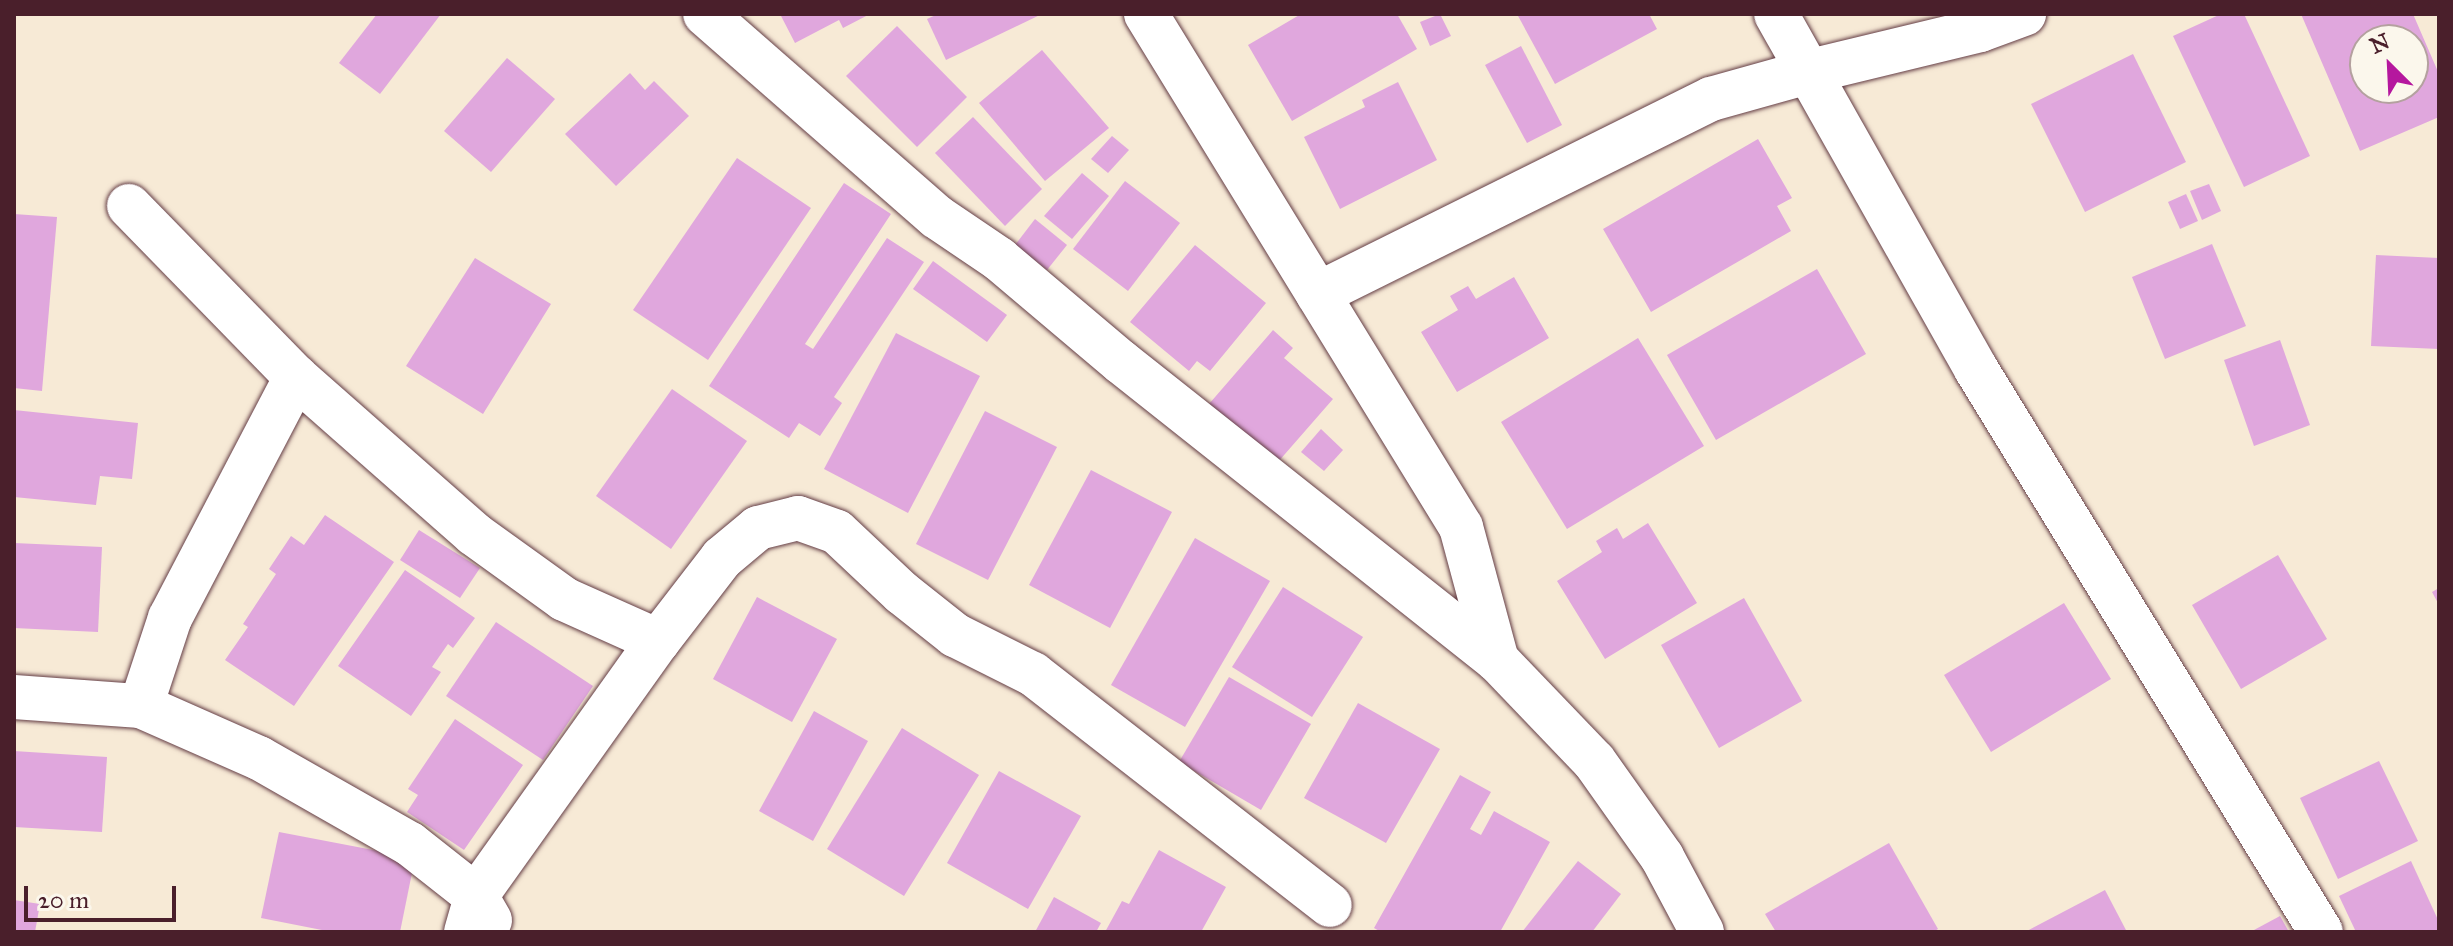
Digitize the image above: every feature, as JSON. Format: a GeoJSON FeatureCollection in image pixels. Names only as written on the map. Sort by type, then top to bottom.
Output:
{"type":"FeatureCollection","features":[{"type":"Feature","properties":{"kind":"street"},"geometry":{"type":"LineString","coordinates":[[705,14],[937,217],[999,259],[1134,372],[1497,660],[1594,761],[1662,857],[1702,932]]}},
{"type":"Feature","properties":{"kind":"street"},"geometry":{"type":"LineString","coordinates":[[1146,14],[1461,527],[1497,660]]}},
{"type":"Feature","properties":{"kind":"street"},"geometry":{"type":"LineString","coordinates":[[1776,14],[1811,71],[1976,369],[2321,932]]}},
{"type":"Feature","properties":{"kind":"street"},"geometry":{"type":"LineString","coordinates":[[1318,294],[1711,99],[1980,30],[2024,14]]}},
{"type":"Feature","properties":{"kind":"street"},"geometry":{"type":"LineString","coordinates":[[129,206],[296,377],[487,543],[564,599],[658,641]]}},
{"type":"Feature","properties":{"kind":"street"},"geometry":{"type":"LineString","coordinates":[[141,706],[170,618],[296,377]]}},
{"type":"Feature","properties":{"kind":"street"},"geometry":{"type":"LineString","coordinates":[[14,697],[141,706],[259,758],[410,844],[480,920],[658,641],[722,558],[758,528],[798,518],[837,532],[902,593],[955,635],[1033,674],[1330,905]]}},
{"type":"Feature","properties":{"kind":"building"},"geometry":{"type":"Polygon","coordinates":[[[377,14],[441,14],[380,94],[339,63],[377,14]]]}},
{"type":"Feature","properties":{"kind":"building"},"geometry":{"type":"Polygon","coordinates":[[[780,14],[870,14],[843,28],[839,20],[795,43],[780,14]]]}},
{"type":"Feature","properties":{"kind":"building"},"geometry":{"type":"Polygon","coordinates":[[[938,14],[1042,14],[946,60],[927,19],[938,14]]]}},
{"type":"Feature","properties":{"kind":"building"},"geometry":{"type":"Polygon","coordinates":[[[1301,14],[1397,14],[1417,49],[1292,121],[1248,45],[1301,14]]]}},
{"type":"Feature","properties":{"kind":"building"},"geometry":{"type":"Polygon","coordinates":[[[1440,14],[1451,36],[1430,46],[1420,22],[1440,14]]]}},
{"type":"Feature","properties":{"kind":"building"},"geometry":{"type":"Polygon","coordinates":[[[1517,14],[1649,14],[1657,29],[1555,84],[1517,14]]]}},
{"type":"Feature","properties":{"kind":"building"},"geometry":{"type":"Polygon","coordinates":[[[2221,14],[2244,14],[2310,156],[2244,187],[2173,36],[2221,14]]]}},
{"type":"Feature","properties":{"kind":"building"},"geometry":{"type":"Polygon","coordinates":[[[2301,14],[2413,14],[2417,24],[2349,24],[2349,104],[2429,104],[2429,51],[2439,74],[2439,117],[2360,151],[2301,14]]]}},
{"type":"Feature","properties":{"kind":"building"},"geometry":{"type":"Polygon","coordinates":[[[897,26],[967,97],[917,147],[846,76],[897,26]]]}},
{"type":"Feature","properties":{"kind":"building"},"geometry":{"type":"Polygon","coordinates":[[[1521,46],[1562,125],[1527,143],[1485,65],[1521,46]]]}},
{"type":"Feature","properties":{"kind":"building"},"geometry":{"type":"Polygon","coordinates":[[[1042,50],[1109,128],[1045,181],[979,103],[1042,50]]]}},
{"type":"Feature","properties":{"kind":"building"},"geometry":{"type":"Polygon","coordinates":[[[2133,54],[2186,162],[2085,212],[2031,104],[2133,54]]]}},
{"type":"Feature","properties":{"kind":"building"},"geometry":{"type":"Polygon","coordinates":[[[507,58],[555,99],[491,172],[444,131],[507,58]]]}},
{"type":"Feature","properties":{"kind":"building"},"geometry":{"type":"Polygon","coordinates":[[[630,73],[645,90],[654,81],[689,116],[616,186],[565,134],[630,73]]]}},
{"type":"Feature","properties":{"kind":"building"},"geometry":{"type":"Polygon","coordinates":[[[1398,82],[1437,160],[1340,209],[1304,137],[1365,107],[1362,100],[1398,82]]]}},
{"type":"Feature","properties":{"kind":"building"},"geometry":{"type":"Polygon","coordinates":[[[973,117],[1042,189],[1005,226],[935,153],[973,117]]]}},
{"type":"Feature","properties":{"kind":"building"},"geometry":{"type":"Polygon","coordinates":[[[1112,136],[1129,150],[1108,173],[1091,159],[1112,136]]]}},
{"type":"Feature","properties":{"kind":"building"},"geometry":{"type":"Polygon","coordinates":[[[1758,139],[1792,198],[1777,206],[1791,231],[1651,312],[1603,229],[1758,139]]]}},
{"type":"Feature","properties":{"kind":"building"},"geometry":{"type":"Polygon","coordinates":[[[737,158],[811,208],[708,360],[633,310],[737,158]]]}},
{"type":"Feature","properties":{"kind":"building"},"geometry":{"type":"Polygon","coordinates":[[[1082,173],[1109,196],[1072,239],[1044,216],[1082,173]]]}},
{"type":"Feature","properties":{"kind":"building"},"geometry":{"type":"Polygon","coordinates":[[[1125,181],[1180,223],[1128,291],[1073,249],[1125,181]]]}},
{"type":"Feature","properties":{"kind":"building"},"geometry":{"type":"Polygon","coordinates":[[[844,183],[891,214],[805,344],[813,349],[887,238],[924,262],[834,397],[842,403],[820,436],[799,423],[789,438],[709,386],[844,183]]]}},
{"type":"Feature","properties":{"kind":"building"},"geometry":{"type":"Polygon","coordinates":[[[2209,184],[2221,211],[2202,220],[2190,191],[2209,184]]]}},
{"type":"Feature","properties":{"kind":"building"},"geometry":{"type":"Polygon","coordinates":[[[2186,194],[2198,221],[2180,229],[2168,202],[2186,194]]]}},
{"type":"Feature","properties":{"kind":"building"},"geometry":{"type":"Polygon","coordinates":[[[14,214],[57,217],[42,391],[14,388],[14,214]]]}},
{"type":"Feature","properties":{"kind":"building"},"geometry":{"type":"Polygon","coordinates":[[[1035,219],[1067,245],[1047,270],[1015,245],[1035,219]]]}},
{"type":"Feature","properties":{"kind":"building"},"geometry":{"type":"Polygon","coordinates":[[[2212,244],[2246,326],[2165,359],[2132,277],[2212,244]]]}},
{"type":"Feature","properties":{"kind":"building"},"geometry":{"type":"Polygon","coordinates":[[[1195,245],[1266,303],[1210,371],[1197,361],[1189,371],[1130,322],[1195,245]]]}},
{"type":"Feature","properties":{"kind":"building"},"geometry":{"type":"Polygon","coordinates":[[[2376,255],[2439,258],[2439,349],[2371,346],[2376,255]]]}},
{"type":"Feature","properties":{"kind":"building"},"geometry":{"type":"Polygon","coordinates":[[[475,258],[551,304],[483,414],[406,366],[475,258]]]}},
{"type":"Feature","properties":{"kind":"building"},"geometry":{"type":"Polygon","coordinates":[[[933,261],[1007,315],[987,342],[913,289],[933,261]]]}},
{"type":"Feature","properties":{"kind":"building"},"geometry":{"type":"Polygon","coordinates":[[[1817,269],[1866,354],[1716,440],[1667,355],[1817,269]]]}},
{"type":"Feature","properties":{"kind":"building"},"geometry":{"type":"Polygon","coordinates":[[[1514,277],[1549,338],[1457,392],[1421,332],[1458,310],[1450,296],[1468,286],[1476,299],[1514,277]]]}},
{"type":"Feature","properties":{"kind":"building"},"geometry":{"type":"Polygon","coordinates":[[[1273,330],[1293,348],[1284,358],[1333,399],[1278,462],[1209,404],[1273,330]]]}},
{"type":"Feature","properties":{"kind":"building"},"geometry":{"type":"Polygon","coordinates":[[[896,333],[980,376],[908,513],[824,469],[896,333]]]}},
{"type":"Feature","properties":{"kind":"building"},"geometry":{"type":"Polygon","coordinates":[[[1638,338],[1704,446],[1567,529],[1501,422],[1638,338]]]}},
{"type":"Feature","properties":{"kind":"building"},"geometry":{"type":"Polygon","coordinates":[[[2280,340],[2310,425],[2254,446],[2224,360],[2280,340]]]}},
{"type":"Feature","properties":{"kind":"building"},"geometry":{"type":"Polygon","coordinates":[[[672,389],[747,441],[671,549],[596,496],[672,389]]]}},
{"type":"Feature","properties":{"kind":"building"},"geometry":{"type":"Polygon","coordinates":[[[14,410],[138,423],[132,479],[100,476],[96,505],[14,497],[14,410]]]}},
{"type":"Feature","properties":{"kind":"building"},"geometry":{"type":"Polygon","coordinates":[[[985,411],[1057,447],[988,580],[916,544],[985,411]]]}},
{"type":"Feature","properties":{"kind":"building"},"geometry":{"type":"Polygon","coordinates":[[[1321,429],[1343,450],[1324,471],[1301,452],[1321,429]]]}},
{"type":"Feature","properties":{"kind":"building"},"geometry":{"type":"Polygon","coordinates":[[[1091,470],[1172,512],[1110,628],[1029,585],[1091,470]]]}},
{"type":"Feature","properties":{"kind":"building"},"geometry":{"type":"Polygon","coordinates":[[[325,515],[394,562],[294,706],[225,660],[248,627],[243,624],[276,574],[269,569],[291,536],[304,545],[325,515]]]}},
{"type":"Feature","properties":{"kind":"building"},"geometry":{"type":"Polygon","coordinates":[[[1648,523],[1697,603],[1605,659],[1557,581],[1602,552],[1596,541],[1617,528],[1623,539],[1648,523]]]}},
{"type":"Feature","properties":{"kind":"building"},"geometry":{"type":"Polygon","coordinates":[[[419,530],[480,568],[460,598],[400,560],[419,530]]]}},
{"type":"Feature","properties":{"kind":"building"},"geometry":{"type":"Polygon","coordinates":[[[1195,538],[1270,581],[1185,727],[1111,685],[1195,538]]]}},
{"type":"Feature","properties":{"kind":"building"},"geometry":{"type":"Polygon","coordinates":[[[14,543],[102,547],[98,632],[14,628],[14,543]]]}},
{"type":"Feature","properties":{"kind":"building"},"geometry":{"type":"Polygon","coordinates":[[[2278,555],[2327,639],[2241,689],[2192,605],[2278,555]]]}},
{"type":"Feature","properties":{"kind":"building"},"geometry":{"type":"Polygon","coordinates":[[[405,570],[475,618],[453,648],[448,644],[432,667],[441,672],[411,716],[338,666],[405,570]]]}},
{"type":"Feature","properties":{"kind":"building"},"geometry":{"type":"Polygon","coordinates":[[[1283,587],[1363,637],[1312,717],[1232,667],[1283,587]]]}},
{"type":"Feature","properties":{"kind":"building"},"geometry":{"type":"Polygon","coordinates":[[[2439,588],[2439,605],[2432,592],[2439,588]]]}},
{"type":"Feature","properties":{"kind":"building"},"geometry":{"type":"Polygon","coordinates":[[[757,597],[837,639],[792,722],[713,679],[757,597]]]}},
{"type":"Feature","properties":{"kind":"building"},"geometry":{"type":"Polygon","coordinates":[[[1744,598],[1802,701],[1719,748],[1661,645],[1744,598]]]}},
{"type":"Feature","properties":{"kind":"building"},"geometry":{"type":"Polygon","coordinates":[[[2064,603],[2111,679],[1991,752],[1944,675],[2064,603]]]}},
{"type":"Feature","properties":{"kind":"building"},"geometry":{"type":"Polygon","coordinates":[[[496,622],[593,686],[543,760],[446,696],[496,622]]]}},
{"type":"Feature","properties":{"kind":"building"},"geometry":{"type":"Polygon","coordinates":[[[1229,677],[1311,724],[1261,810],[1179,762],[1229,677]]]}},
{"type":"Feature","properties":{"kind":"building"},"geometry":{"type":"Polygon","coordinates":[[[1358,703],[1440,749],[1386,843],[1304,798],[1358,703]]]}},
{"type":"Feature","properties":{"kind":"building"},"geometry":{"type":"Polygon","coordinates":[[[814,711],[868,741],[813,841],[759,811],[814,711]]]}},
{"type":"Feature","properties":{"kind":"building"},"geometry":{"type":"Polygon","coordinates":[[[455,719],[523,765],[464,850],[407,812],[418,795],[408,789],[455,719]]]}},
{"type":"Feature","properties":{"kind":"building"},"geometry":{"type":"Polygon","coordinates":[[[902,728],[979,775],[904,896],[827,849],[902,728]]]}},
{"type":"Feature","properties":{"kind":"building"},"geometry":{"type":"Polygon","coordinates":[[[14,751],[107,757],[102,832],[14,827],[14,751]]]}},
{"type":"Feature","properties":{"kind":"building"},"geometry":{"type":"Polygon","coordinates":[[[2379,761],[2418,841],[2338,879],[2300,798],[2379,761]]]}},
{"type":"Feature","properties":{"kind":"building"},"geometry":{"type":"Polygon","coordinates":[[[999,771],[1081,816],[1028,909],[947,863],[999,771]]]}},
{"type":"Feature","properties":{"kind":"building"},"geometry":{"type":"Polygon","coordinates":[[[1460,775],[1491,792],[1470,829],[1481,835],[1494,811],[1550,842],[1500,932],[1381,932],[1374,928],[1460,775]]]}},
{"type":"Feature","properties":{"kind":"building"},"geometry":{"type":"Polygon","coordinates":[[[279,832],[415,858],[400,932],[332,932],[261,918],[279,832]]]}},
{"type":"Feature","properties":{"kind":"building"},"geometry":{"type":"Polygon","coordinates":[[[1889,843],[1938,929],[1933,932],[1776,932],[1765,914],[1889,843]]]}},
{"type":"Feature","properties":{"kind":"building"},"geometry":{"type":"Polygon","coordinates":[[[1159,850],[1226,887],[1201,932],[1105,932],[1122,901],[1129,904],[1159,850]]]}},
{"type":"Feature","properties":{"kind":"building"},"geometry":{"type":"Polygon","coordinates":[[[1578,861],[1621,894],[1592,932],[1522,932],[1578,861]]]}},
{"type":"Feature","properties":{"kind":"building"},"geometry":{"type":"Polygon","coordinates":[[[2411,861],[2439,922],[2439,932],[2356,932],[2339,896],[2411,861]]]}},
{"type":"Feature","properties":{"kind":"building"},"geometry":{"type":"Polygon","coordinates":[[[2105,890],[2127,932],[2025,932],[2105,890]]]}},
{"type":"Feature","properties":{"kind":"building"},"geometry":{"type":"Polygon","coordinates":[[[1054,897],[1101,923],[1096,932],[1035,932],[1054,897]]]}},
{"type":"Feature","properties":{"kind":"building"},"geometry":{"type":"Polygon","coordinates":[[[14,900],[40,904],[35,932],[14,932],[14,900]]]}},
{"type":"Feature","properties":{"kind":"building"},"geometry":{"type":"Polygon","coordinates":[[[2280,916],[2289,932],[2254,930],[2280,916]]]}}]}
